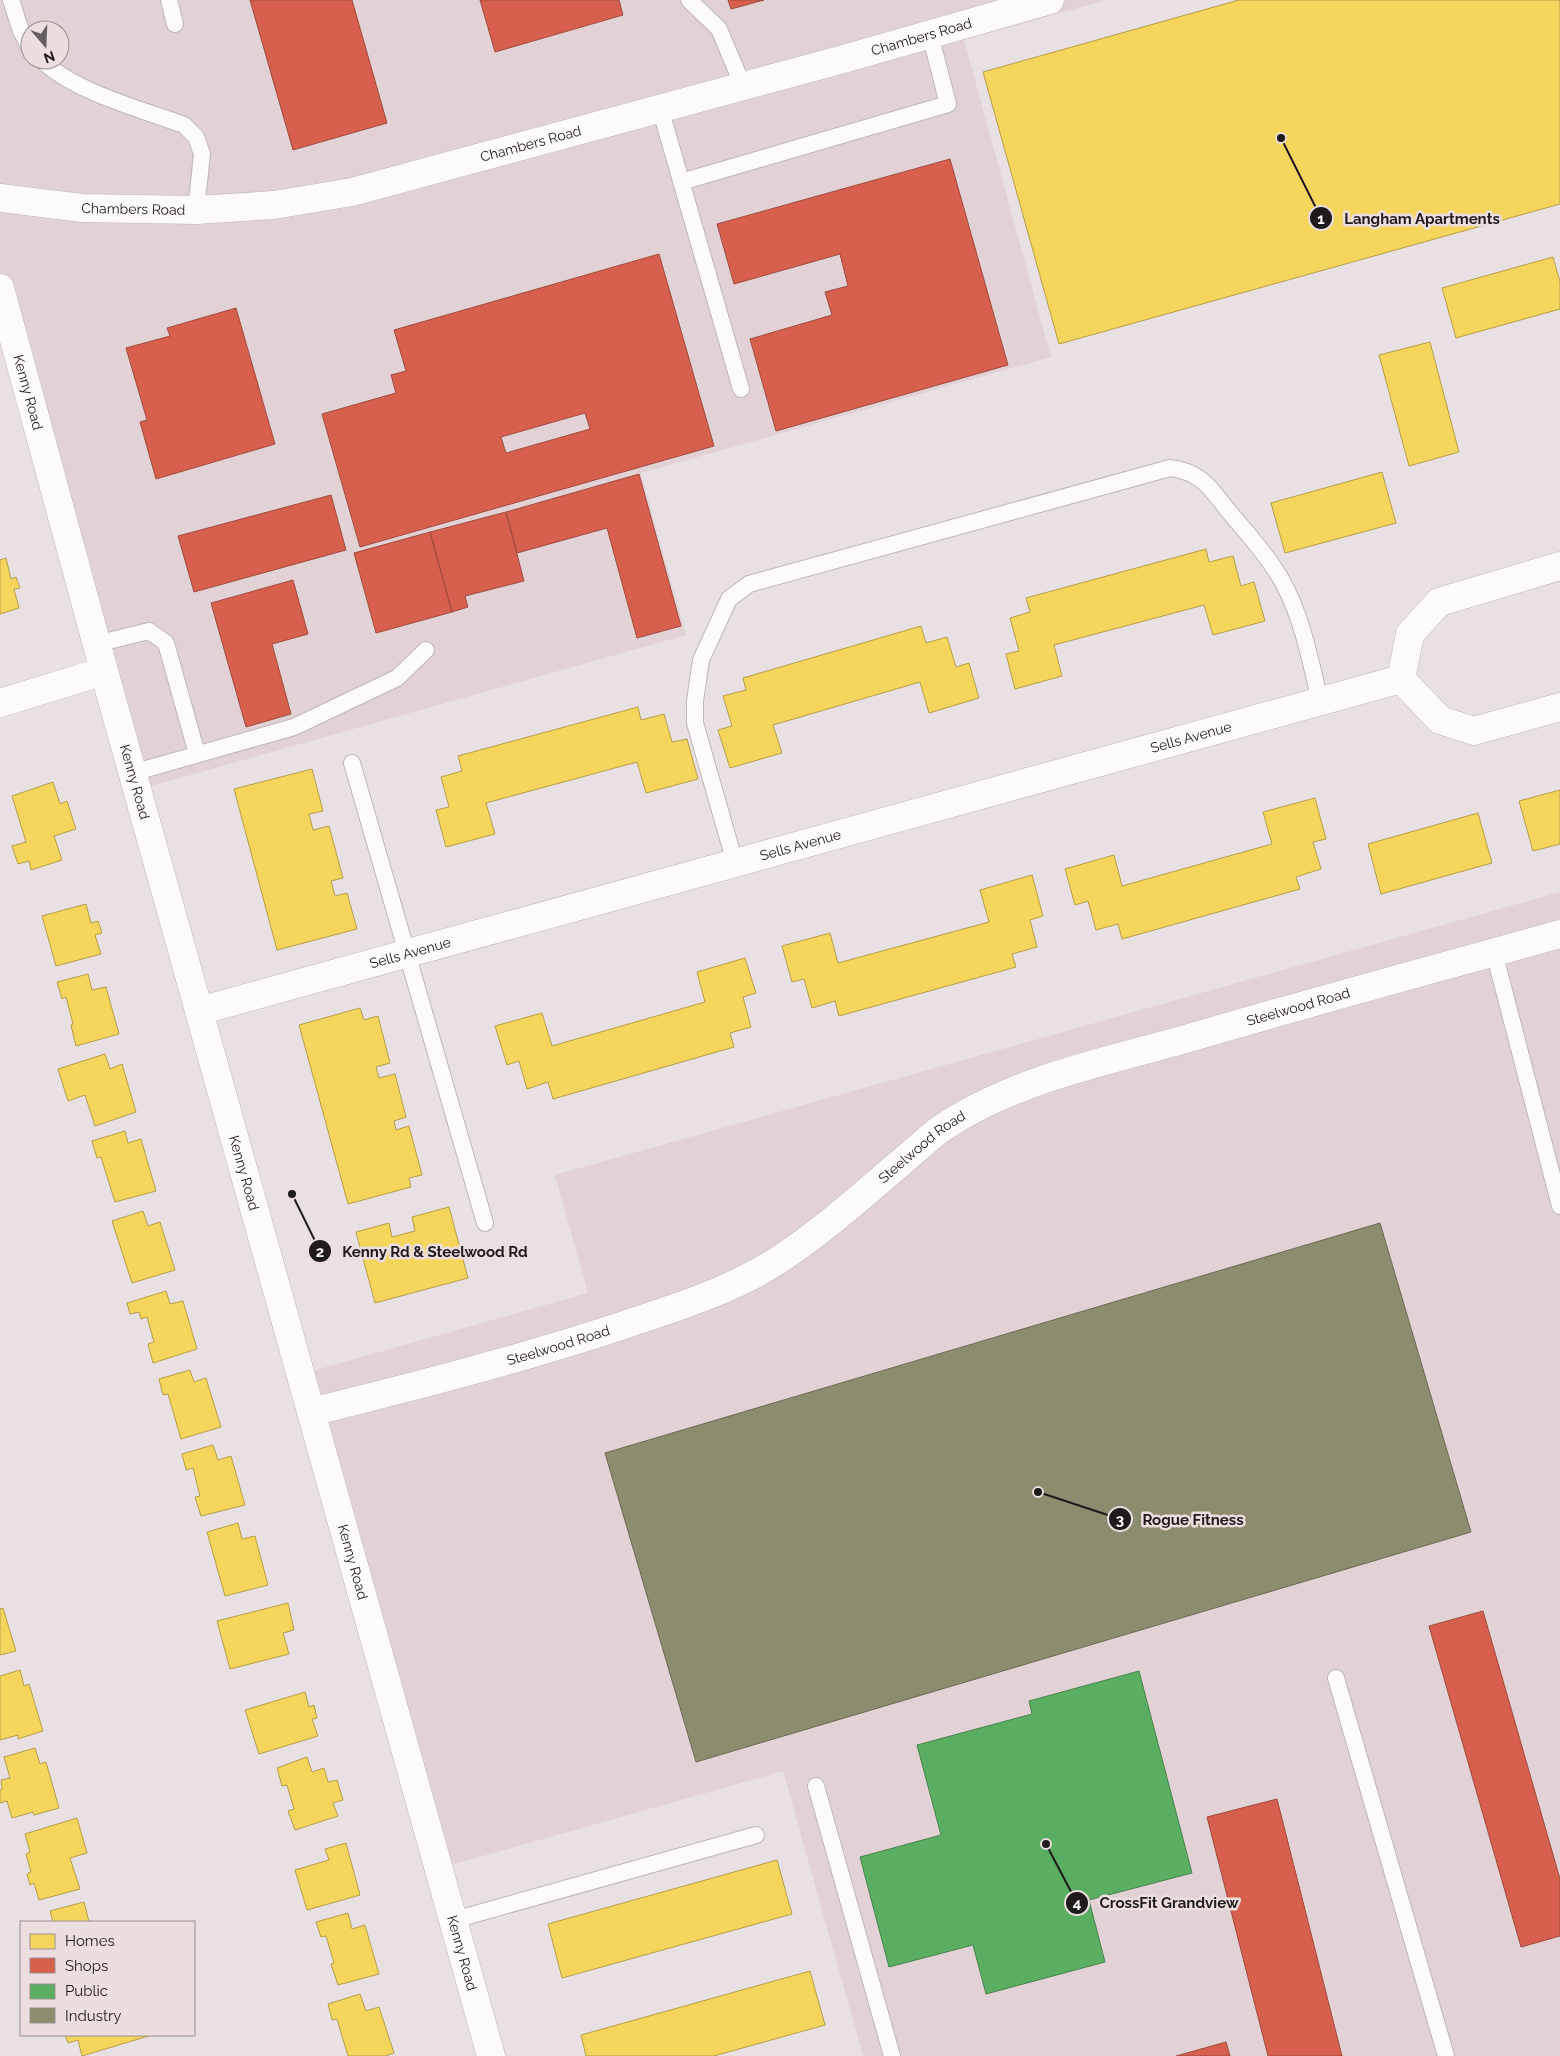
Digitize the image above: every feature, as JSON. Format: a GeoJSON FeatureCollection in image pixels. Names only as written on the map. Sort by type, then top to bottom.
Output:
{"type":"FeatureCollection","features":[{"type":"Feature","properties":{"kind":"street","name":"Chambers Road"},"geometry":{"type":"LineString","coordinates":[[0,198],[82,208],[196,210],[274,205],[352,192],[744,86],[1050,0]]}},
{"type":"Feature","properties":{"kind":"street","name":"Kenny Road"},"geometry":{"type":"LineString","coordinates":[[0,288],[96,644],[491,2056]]}},
{"type":"Feature","properties":{"kind":"street"},"geometry":{"type":"LineString","coordinates":[[1560,566],[1439,602],[1410,634],[1400,679],[1440,720],[1474,731],[1560,707]]}},
{"type":"Feature","properties":{"kind":"street"},"geometry":{"type":"LineString","coordinates":[[0,703],[104,671]]}},
{"type":"Feature","properties":{"kind":"street","name":"Sells Avenue"},"geometry":{"type":"LineString","coordinates":[[199,1011],[1400,679]]}},
{"type":"Feature","properties":{"kind":"street","name":"Steelwood Road"},"geometry":{"type":"LineString","coordinates":[[311,1412],[557,1347],[692,1302],[732,1286],[776,1261],[815,1234],[939,1130],[957,1118],[1029,1084],[1306,1003],[1560,934]]}},
{"type":"Feature","properties":{"kind":"lane"},"geometry":{"type":"LineString","coordinates":[[12,0],[20,28]]}},
{"type":"Feature","properties":{"kind":"lane"},"geometry":{"type":"LineString","coordinates":[[169,0],[175,24]]}},
{"type":"Feature","properties":{"kind":"lane"},"geometry":{"type":"LineString","coordinates":[[688,0],[719,30],[744,86]]}},
{"type":"Feature","properties":{"kind":"lane"},"geometry":{"type":"LineString","coordinates":[[681,182],[948,104],[930,34]]}},
{"type":"Feature","properties":{"kind":"lane"},"geometry":{"type":"LineString","coordinates":[[54,70],[84,88],[184,125],[196,137],[202,154],[196,210]]}},
{"type":"Feature","properties":{"kind":"lane"},"geometry":{"type":"LineString","coordinates":[[660,108],[741,389]]}},
{"type":"Feature","properties":{"kind":"lane"},"geometry":{"type":"LineString","coordinates":[[735,863],[695,723],[695,701],[702,660],[730,599],[749,584],[1160,470],[1170,468],[1186,470],[1195,474],[1208,486],[1272,565],[1284,585],[1304,635],[1320,701]]}},
{"type":"Feature","properties":{"kind":"lane"},"geometry":{"type":"LineString","coordinates":[[96,644],[149,631],[166,643],[197,754]]}},
{"type":"Feature","properties":{"kind":"lane"},"geometry":{"type":"LineString","coordinates":[[132,773],[294,726],[396,678],[426,650]]}},
{"type":"Feature","properties":{"kind":"lane"},"geometry":{"type":"LineString","coordinates":[[352,763],[409,954],[485,1223]]}},
{"type":"Feature","properties":{"kind":"lane"},"geometry":{"type":"LineString","coordinates":[[1494,952],[1560,1206]]}},
{"type":"Feature","properties":{"kind":"lane"},"geometry":{"type":"LineString","coordinates":[[1336,1678],[1446,2056]]}},
{"type":"Feature","properties":{"kind":"lane"},"geometry":{"type":"LineString","coordinates":[[816,1786],[892,2056]]}},
{"type":"Feature","properties":{"kind":"lane"},"geometry":{"type":"LineString","coordinates":[[454,1920],[756,1835]]}},
{"type":"Feature","properties":{"kind":"shaded area"},"geometry":{"type":"Polygon","coordinates":[[[0,0],[1107,0],[964,40],[1051,357],[641,473],[686,635],[141,789],[0,289],[0,0]]]}},
{"type":"Feature","properties":{"kind":"shaded area"},"geometry":{"type":"Polygon","coordinates":[[[1560,892],[1560,2056],[863,2056],[783,1771],[444,1867],[305,1373],[588,1293],[555,1175],[1560,892]]]}},
{"type":"Feature","properties":{"kind":"building: Homes"},"geometry":{"type":"Polygon","coordinates":[[[1239,0],[1560,0],[1560,204],[1059,344],[983,72],[1239,0]]]}},
{"type":"Feature","properties":{"kind":"building: Homes"},"geometry":{"type":"Polygon","coordinates":[[[1553,257],[1560,282],[1560,309],[1456,338],[1442,288],[1553,257]]]}},
{"type":"Feature","properties":{"kind":"building: Homes"},"geometry":{"type":"Polygon","coordinates":[[[1430,342],[1459,452],[1409,466],[1379,355],[1430,342]]]}},
{"type":"Feature","properties":{"kind":"building: Homes"},"geometry":{"type":"Polygon","coordinates":[[[1382,472],[1396,523],[1285,553],[1271,503],[1382,472]]]}},
{"type":"Feature","properties":{"kind":"building: Homes"},"geometry":{"type":"Polygon","coordinates":[[[1206,549],[1209,562],[1233,556],[1241,586],[1254,582],[1265,621],[1213,635],[1204,605],[1054,645],[1062,676],[1015,689],[1006,654],[1019,651],[1010,618],[1030,612],[1026,598],[1206,549]]]}},
{"type":"Feature","properties":{"kind":"building: Homes"},"geometry":{"type":"Polygon","coordinates":[[[6,558],[11,579],[16,577],[20,588],[14,589],[19,608],[0,614],[0,560],[6,558]]]}},
{"type":"Feature","properties":{"kind":"building: Homes"},"geometry":{"type":"Polygon","coordinates":[[[921,626],[926,643],[947,637],[956,667],[969,663],[979,698],[929,713],[920,682],[773,725],[782,753],[730,768],[718,730],[732,726],[723,696],[746,690],[743,678],[921,626]]]}},
{"type":"Feature","properties":{"kind":"building: Homes"},"geometry":{"type":"Polygon","coordinates":[[[638,707],[641,720],[664,714],[672,742],[687,739],[698,779],[646,793],[637,762],[486,803],[495,834],[446,847],[436,810],[449,807],[441,777],[462,771],[458,756],[638,707]]]}},
{"type":"Feature","properties":{"kind":"building: Homes"},"geometry":{"type":"Polygon","coordinates":[[[312,769],[323,811],[309,814],[313,830],[329,826],[343,878],[331,881],[335,896],[347,893],[357,929],[277,950],[234,789],[312,769]]]}},
{"type":"Feature","properties":{"kind":"building: Homes"},"geometry":{"type":"Polygon","coordinates":[[[53,782],[60,804],[67,801],[76,829],[54,836],[62,860],[31,870],[29,861],[18,864],[12,846],[26,842],[12,796],[53,782]]]}},
{"type":"Feature","properties":{"kind":"building: Homes"},"geometry":{"type":"Polygon","coordinates":[[[1560,790],[1560,844],[1533,851],[1519,801],[1560,790]]]}},
{"type":"Feature","properties":{"kind":"building: Homes"},"geometry":{"type":"Polygon","coordinates":[[[1315,798],[1326,839],[1313,842],[1321,869],[1296,877],[1300,889],[1122,939],[1118,924],[1096,930],[1088,901],[1075,905],[1065,869],[1114,855],[1122,886],[1272,844],[1263,812],[1315,798]]]}},
{"type":"Feature","properties":{"kind":"building: Homes"},"geometry":{"type":"Polygon","coordinates":[[[1478,813],[1492,863],[1381,894],[1368,844],[1478,813]]]}},
{"type":"Feature","properties":{"kind":"building: Homes"},"geometry":{"type":"Polygon","coordinates":[[[1032,875],[1043,916],[1030,920],[1037,947],[1012,954],[1016,967],[839,1016],[835,1001],[812,1008],[804,979],[792,982],[782,946],[830,933],[838,963],[989,922],[980,890],[1032,875]]]}},
{"type":"Feature","properties":{"kind":"building: Homes"},"geometry":{"type":"Polygon","coordinates":[[[86,904],[91,923],[98,921],[102,933],[95,935],[101,954],[56,966],[42,916],[86,904]]]}},
{"type":"Feature","properties":{"kind":"building: Homes"},"geometry":{"type":"Polygon","coordinates":[[[745,958],[756,993],[743,997],[751,1027],[730,1033],[734,1047],[553,1099],[548,1082],[527,1089],[519,1061],[507,1065],[495,1026],[542,1013],[552,1046],[705,1002],[697,972],[745,958]]]}},
{"type":"Feature","properties":{"kind":"building: Homes"},"geometry":{"type":"Polygon","coordinates":[[[88,974],[92,990],[106,987],[119,1034],[76,1046],[66,997],[62,999],[57,982],[88,974]]]}},
{"type":"Feature","properties":{"kind":"building: Homes"},"geometry":{"type":"Polygon","coordinates":[[[360,1008],[364,1020],[378,1016],[390,1063],[376,1067],[379,1078],[395,1074],[406,1117],[394,1121],[396,1130],[409,1126],[422,1175],[409,1178],[411,1187],[348,1204],[299,1025],[360,1008]]]}},
{"type":"Feature","properties":{"kind":"building: Homes"},"geometry":{"type":"Polygon","coordinates":[[[105,1054],[110,1069],[122,1064],[136,1112],[95,1126],[85,1095],[68,1101],[58,1069],[105,1054]]]}},
{"type":"Feature","properties":{"kind":"building: Homes"},"geometry":{"type":"Polygon","coordinates":[[[125,1131],[128,1143],[141,1139],[156,1191],[115,1202],[101,1157],[97,1158],[92,1141],[125,1131]]]}},
{"type":"Feature","properties":{"kind":"building: Homes"},"geometry":{"type":"Polygon","coordinates":[[[449,1207],[468,1278],[375,1303],[356,1232],[389,1223],[392,1237],[415,1231],[412,1217],[449,1207]]]}},
{"type":"Feature","properties":{"kind":"building: Homes"},"geometry":{"type":"Polygon","coordinates":[[[143,1211],[148,1226],[160,1222],[175,1270],[132,1283],[112,1221],[143,1211]]]}},
{"type":"Feature","properties":{"kind":"building: Homes"},"geometry":{"type":"Polygon","coordinates":[[[166,1291],[170,1304],[183,1301],[197,1349],[153,1363],[148,1344],[154,1342],[147,1317],[141,1319],[139,1312],[130,1314],[127,1303],[166,1291]]]}},
{"type":"Feature","properties":{"kind":"building: Homes"},"geometry":{"type":"Polygon","coordinates":[[[190,1370],[194,1382],[206,1378],[221,1427],[181,1439],[168,1394],[163,1395],[159,1379],[190,1370]]]}},
{"type":"Feature","properties":{"kind":"building: Homes"},"geometry":{"type":"Polygon","coordinates":[[[213,1445],[218,1460],[231,1456],[245,1505],[201,1516],[195,1497],[200,1496],[193,1468],[186,1470],[182,1454],[213,1445]]]}},
{"type":"Feature","properties":{"kind":"building: Homes"},"geometry":{"type":"Polygon","coordinates":[[[238,1523],[242,1539],[255,1536],[268,1585],[225,1596],[207,1532],[238,1523]]]}},
{"type":"Feature","properties":{"kind":"building: Homes"},"geometry":{"type":"Polygon","coordinates":[[[288,1603],[294,1630],[283,1633],[289,1654],[230,1669],[217,1621],[288,1603]]]}},
{"type":"Feature","properties":{"kind":"building: Homes"},"geometry":{"type":"Polygon","coordinates":[[[3,1608],[16,1651],[0,1655],[0,1609],[3,1608]]]}},
{"type":"Feature","properties":{"kind":"building: Homes"},"geometry":{"type":"Polygon","coordinates":[[[20,1670],[24,1686],[29,1684],[43,1731],[18,1739],[18,1735],[0,1740],[0,1676],[20,1670]]]}},
{"type":"Feature","properties":{"kind":"building: Homes"},"geometry":{"type":"Polygon","coordinates":[[[305,1692],[309,1707],[314,1705],[317,1718],[312,1719],[318,1736],[259,1754],[245,1710],[305,1692]]]}},
{"type":"Feature","properties":{"kind":"building: Homes"},"geometry":{"type":"Polygon","coordinates":[[[35,1748],[40,1764],[46,1762],[59,1808],[34,1815],[33,1812],[12,1818],[7,1801],[0,1803],[1,1780],[10,1778],[4,1757],[35,1748]]]}},
{"type":"Feature","properties":{"kind":"building: Homes"},"geometry":{"type":"Polygon","coordinates":[[[307,1757],[312,1772],[324,1768],[328,1782],[337,1780],[343,1800],[333,1803],[338,1816],[295,1830],[288,1811],[294,1809],[287,1785],[282,1786],[277,1768],[307,1757]]]}},
{"type":"Feature","properties":{"kind":"building: Homes"},"geometry":{"type":"Polygon","coordinates":[[[77,1818],[87,1853],[70,1858],[80,1889],[39,1900],[34,1883],[30,1885],[27,1874],[31,1872],[26,1854],[30,1852],[25,1834],[77,1818]]]}},
{"type":"Feature","properties":{"kind":"building: Homes"},"geometry":{"type":"Polygon","coordinates":[[[346,1843],[360,1895],[307,1910],[295,1870],[329,1860],[325,1849],[346,1843]]]}},
{"type":"Feature","properties":{"kind":"building: Homes"},"geometry":{"type":"Polygon","coordinates":[[[777,1860],[792,1914],[562,1978],[548,1924],[777,1860]]]}},
{"type":"Feature","properties":{"kind":"building: Homes"},"geometry":{"type":"Polygon","coordinates":[[[84,1902],[89,1921],[53,1921],[50,1911],[84,1902]]]}},
{"type":"Feature","properties":{"kind":"building: Homes"},"geometry":{"type":"Polygon","coordinates":[[[348,1913],[352,1929],[365,1925],[379,1974],[338,1985],[331,1964],[334,1963],[326,1936],[321,1937],[316,1922],[348,1913]]]}},
{"type":"Feature","properties":{"kind":"building: Homes"},"geometry":{"type":"Polygon","coordinates":[[[810,1971],[825,2025],[714,2056],[586,2056],[581,2035],[810,1971]]]}},
{"type":"Feature","properties":{"kind":"building: Homes"},"geometry":{"type":"Polygon","coordinates":[[[360,1994],[366,2011],[379,2007],[394,2053],[385,2056],[348,2056],[337,2019],[332,2020],[328,2004],[360,1994]]]}},
{"type":"Feature","properties":{"kind":"building: Homes"},"geometry":{"type":"Polygon","coordinates":[[[65,2036],[149,2036],[82,2056],[78,2040],[68,2043],[65,2036]]]}},
{"type":"Feature","properties":{"kind":"building: Shops"},"geometry":{"type":"Polygon","coordinates":[[[250,0],[352,0],[387,123],[293,150],[250,0]]]}},
{"type":"Feature","properties":{"kind":"building: Shops"},"geometry":{"type":"Polygon","coordinates":[[[480,0],[619,0],[623,15],[495,52],[480,0]]]}},
{"type":"Feature","properties":{"kind":"building: Shops"},"geometry":{"type":"Polygon","coordinates":[[[728,0],[764,0],[731,9],[728,0]]]}},
{"type":"Feature","properties":{"kind":"building: Shops"},"geometry":{"type":"Polygon","coordinates":[[[950,159],[1008,365],[776,431],[750,339],[832,315],[825,292],[848,286],[840,254],[734,284],[717,224],[950,159]]]}},
{"type":"Feature","properties":{"kind":"building: Shops"},"geometry":{"type":"Polygon","coordinates":[[[659,254],[714,446],[360,547],[322,414],[396,393],[391,375],[406,371],[394,330],[659,254]],[[585,413],[501,437],[506,453],[590,429],[585,413]]]}},
{"type":"Feature","properties":{"kind":"building: Shops"},"geometry":{"type":"Polygon","coordinates":[[[236,308],[275,444],[156,479],[140,422],[147,420],[126,348],[170,336],[167,328],[236,308]]]}},
{"type":"Feature","properties":{"kind":"building: Shops"},"geometry":{"type":"Polygon","coordinates":[[[639,474],[681,626],[637,638],[607,528],[517,553],[506,512],[639,474]]]}},
{"type":"Feature","properties":{"kind":"building: Shops"},"geometry":{"type":"Polygon","coordinates":[[[331,495],[346,550],[194,592],[178,536],[331,495]]]}},
{"type":"Feature","properties":{"kind":"building: Shops"},"geometry":{"type":"Polygon","coordinates":[[[506,512],[524,581],[465,596],[468,607],[452,612],[430,532],[506,512]]]}},
{"type":"Feature","properties":{"kind":"building: Shops"},"geometry":{"type":"Polygon","coordinates":[[[430,532],[452,612],[376,633],[354,553],[430,532]]]}},
{"type":"Feature","properties":{"kind":"building: Shops"},"geometry":{"type":"Polygon","coordinates":[[[293,580],[308,634],[272,644],[291,714],[246,727],[211,603],[293,580]]]}},
{"type":"Feature","properties":{"kind":"building: Shops"},"geometry":{"type":"Polygon","coordinates":[[[1483,1611],[1560,1879],[1560,1936],[1521,1947],[1429,1626],[1483,1611]]]}},
{"type":"Feature","properties":{"kind":"building: Shops"},"geometry":{"type":"Polygon","coordinates":[[[1277,1799],[1342,2056],[1268,2056],[1207,1817],[1277,1799]]]}},
{"type":"Feature","properties":{"kind":"building: Shops"},"geometry":{"type":"Polygon","coordinates":[[[1226,2042],[1230,2056],[1176,2056],[1226,2042]]]}},
{"type":"Feature","properties":{"kind":"building: Public"},"geometry":{"type":"Polygon","coordinates":[[[1139,1671],[1192,1873],[1089,1900],[1105,1962],[986,1994],[973,1945],[889,1967],[860,1857],[941,1835],[917,1745],[1032,1714],[1029,1701],[1139,1671]]]}},
{"type":"Feature","properties":{"kind":"building: Industry"},"geometry":{"type":"Polygon","coordinates":[[[1380,1223],[1471,1532],[696,1762],[605,1453],[1380,1223]]]}},
{"type":"Feature","properties":{"kind":"place","name":"Langham Apartments"},"geometry":{"type":"Point","coordinates":[1281,138]}},
{"type":"Feature","properties":{"kind":"place","name":"Kenny Rd & Steelwood Rd"},"geometry":{"type":"Point","coordinates":[292,1194]}},
{"type":"Feature","properties":{"kind":"place","name":"Rogue Fitness"},"geometry":{"type":"Point","coordinates":[1038,1492]}},
{"type":"Feature","properties":{"kind":"place","name":"CrossFit Grandview"},"geometry":{"type":"Point","coordinates":[1046,1844]}}]}
